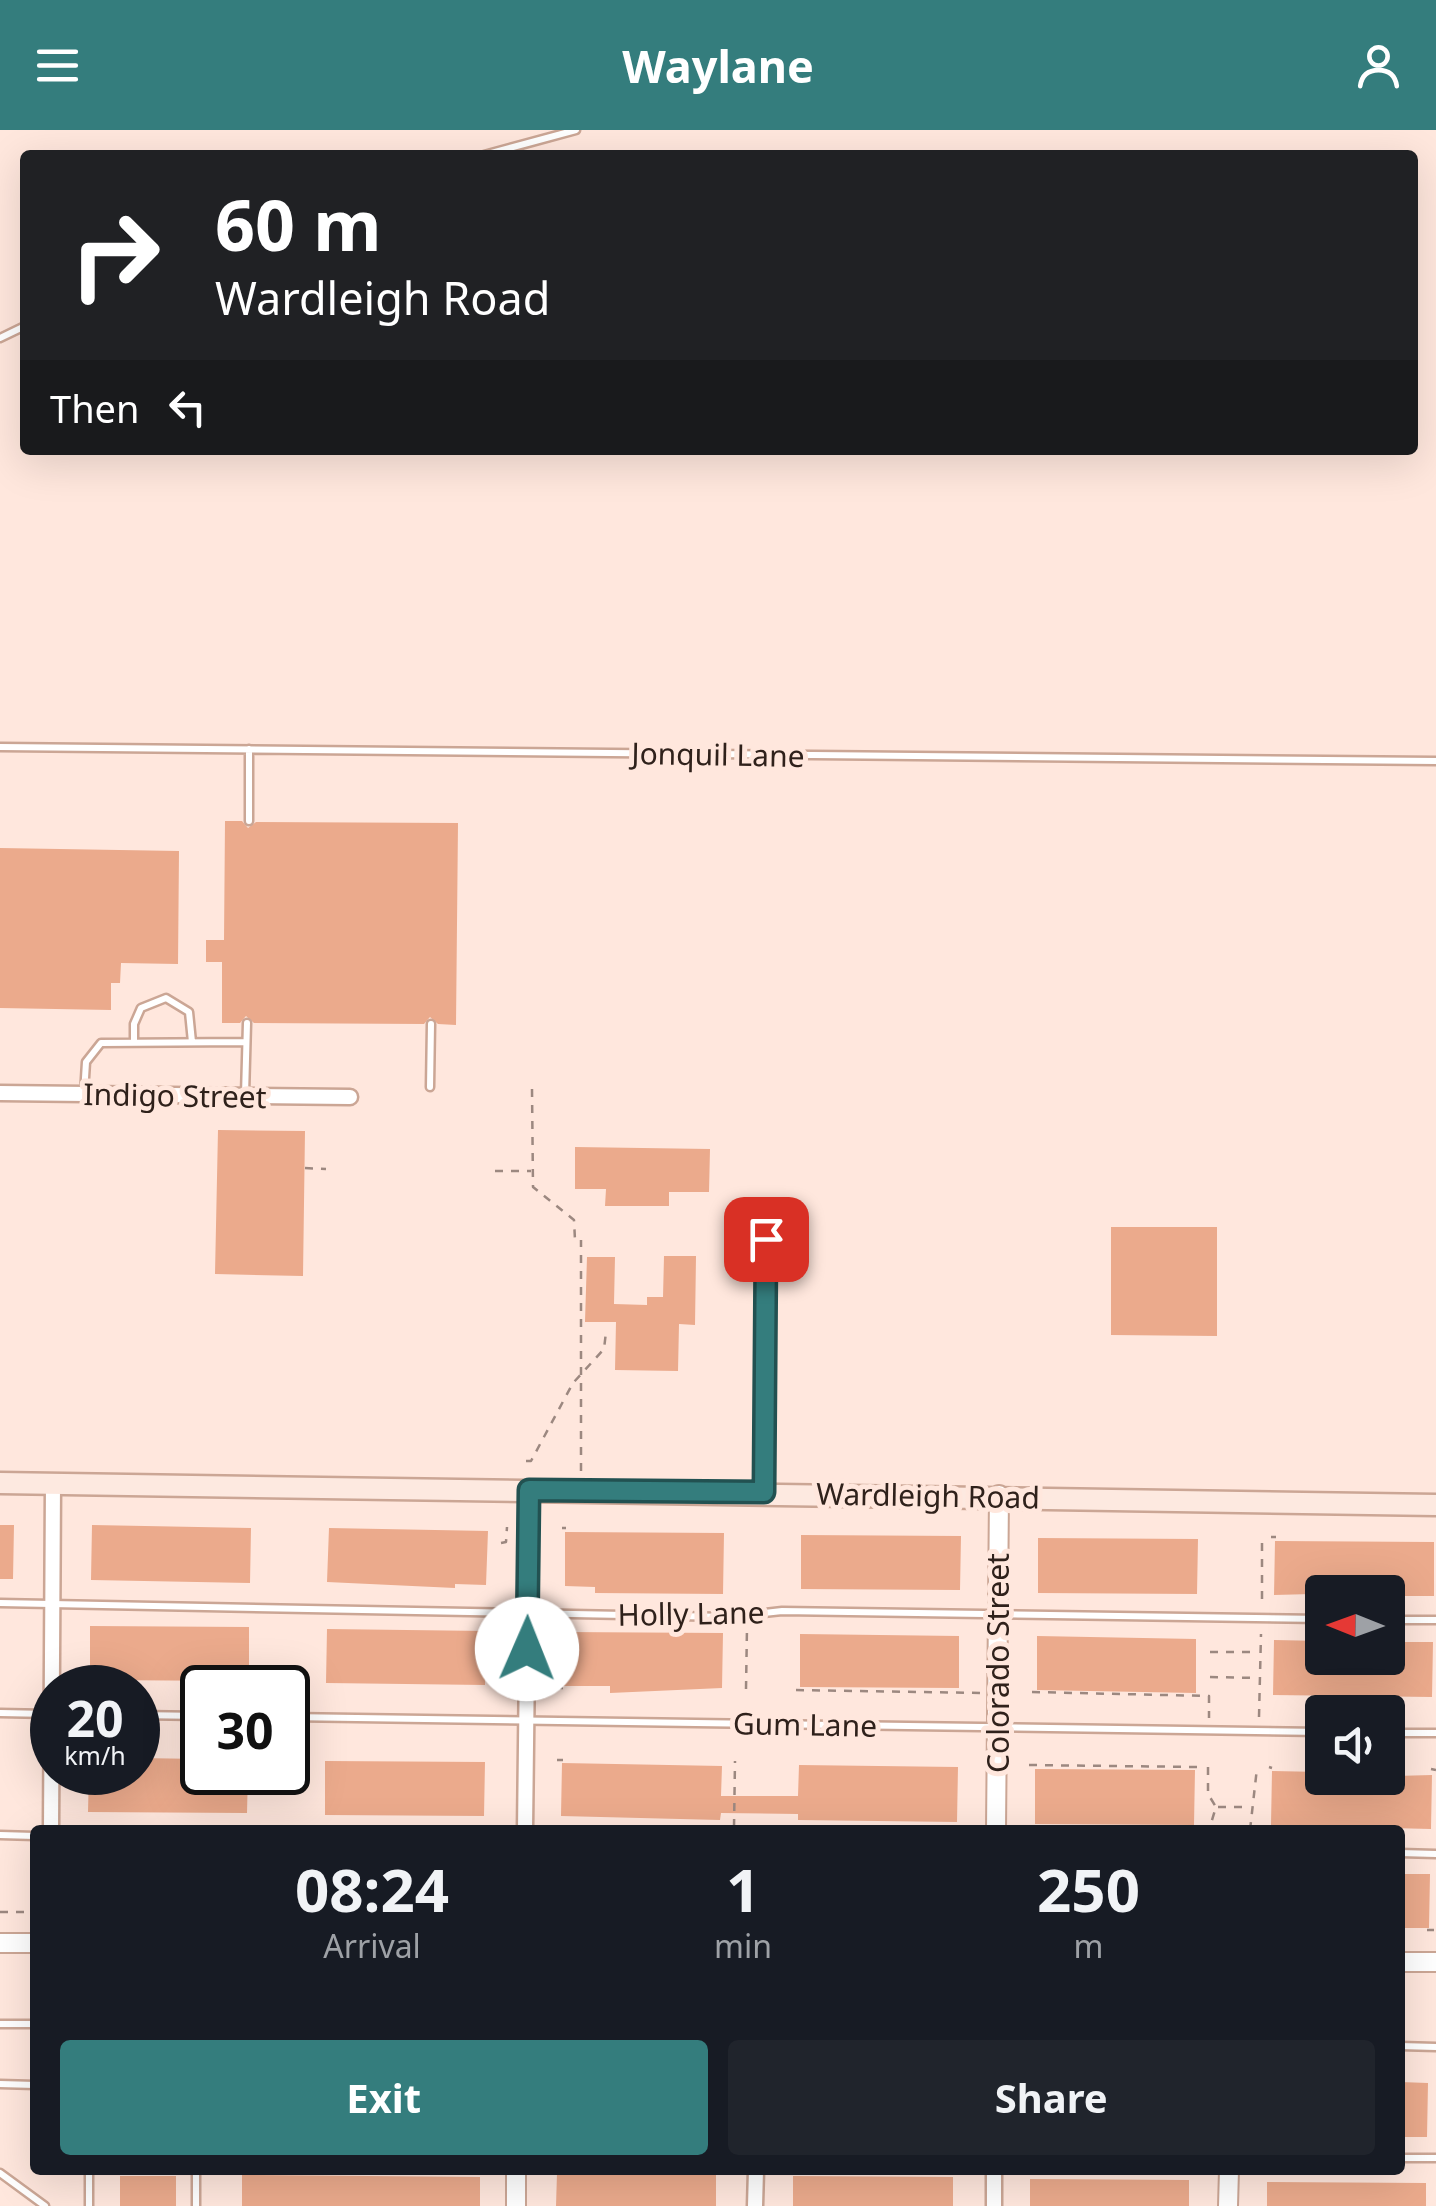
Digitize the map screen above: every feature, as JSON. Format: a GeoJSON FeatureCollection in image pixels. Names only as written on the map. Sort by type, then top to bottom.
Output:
{"type":"FeatureCollection","features":[{"type":"Feature","properties":{"kind":"main road","name":"Wardleigh Road"},"geometry":{"type":"LineString","coordinates":[[0,1484],[764,1492],[1436,1505]]}},
{"type":"Feature","properties":{"kind":"street","name":"Indigo Street"},"geometry":{"type":"LineString","coordinates":[[0,1094],[350,1097]]}},
{"type":"Feature","properties":{"kind":"street"},"geometry":{"type":"LineString","coordinates":[[52,1665],[53,1484]]}},
{"type":"Feature","properties":{"kind":"street"},"geometry":{"type":"LineString","coordinates":[[525,1825],[529,1490]]}},
{"type":"Feature","properties":{"kind":"street","name":"Colorado Street"},"geometry":{"type":"LineString","coordinates":[[996,1825],[999,1496]]}},
{"type":"Feature","properties":{"kind":"street"},"geometry":{"type":"LineString","coordinates":[[51,1795],[51,1825]]}},
{"type":"Feature","properties":{"kind":"street"},"geometry":{"type":"LineString","coordinates":[[0,1943],[30,1943]]}},
{"type":"Feature","properties":{"kind":"street"},"geometry":{"type":"LineString","coordinates":[[1405,1962],[1436,1962]]}},
{"type":"Feature","properties":{"kind":"street"},"geometry":{"type":"LineString","coordinates":[[516,2175],[516,2206]]}},
{"type":"Feature","properties":{"kind":"street"},"geometry":{"type":"LineString","coordinates":[[756,2175],[756,2206]]}},
{"type":"Feature","properties":{"kind":"street"},"geometry":{"type":"LineString","coordinates":[[994,2175],[994,2206]]}},
{"type":"Feature","properties":{"kind":"street"},"geometry":{"type":"LineString","coordinates":[[1228,2206],[1229,2175]]}},
{"type":"Feature","properties":{"kind":"lane"},"geometry":{"type":"LineString","coordinates":[[502,150],[576,130]]}},
{"type":"Feature","properties":{"kind":"lane","name":"Jonquil Lane"},"geometry":{"type":"LineString","coordinates":[[0,747],[1436,761]]}},
{"type":"Feature","properties":{"kind":"lane"},"geometry":{"type":"LineString","coordinates":[[249,750],[250,822]]}},
{"type":"Feature","properties":{"kind":"lane"},"geometry":{"type":"LineString","coordinates":[[134,1042],[134,1024],[141,1008],[166,998],[188,1012],[192,1042]]}},
{"type":"Feature","properties":{"kind":"lane"},"geometry":{"type":"LineString","coordinates":[[244,1096],[246,1023]]}},
{"type":"Feature","properties":{"kind":"lane"},"geometry":{"type":"LineString","coordinates":[[430,1087],[431,1024]]}},
{"type":"Feature","properties":{"kind":"lane"},"geometry":{"type":"LineString","coordinates":[[84,1094],[86,1062],[97,1045],[246,1042]]}},
{"type":"Feature","properties":{"kind":"lane"},"geometry":{"type":"LineString","coordinates":[[764,1492],[766,1239]]}},
{"type":"Feature","properties":{"kind":"lane","name":"Holly Lane"},"geometry":{"type":"LineString","coordinates":[[0,1604],[528,1610],[728,1617],[782,1611],[1305,1619]]}},
{"type":"Feature","properties":{"kind":"lane"},"geometry":{"type":"LineString","coordinates":[[1405,1620],[1436,1620]]}},
{"type":"Feature","properties":{"kind":"lane"},"geometry":{"type":"LineString","coordinates":[[0,1713],[30,1714]]}},
{"type":"Feature","properties":{"kind":"lane","name":"Gum Lane"},"geometry":{"type":"LineString","coordinates":[[310,1717],[1305,1732]]}},
{"type":"Feature","properties":{"kind":"lane"},"geometry":{"type":"LineString","coordinates":[[1405,1732],[1436,1733]]}},
{"type":"Feature","properties":{"kind":"lane"},"geometry":{"type":"LineString","coordinates":[[0,1835],[30,1836]]}},
{"type":"Feature","properties":{"kind":"lane"},"geometry":{"type":"LineString","coordinates":[[1405,1854],[1436,1854]]}},
{"type":"Feature","properties":{"kind":"lane"},"geometry":{"type":"LineString","coordinates":[[0,2024],[30,2024]]}},
{"type":"Feature","properties":{"kind":"lane"},"geometry":{"type":"LineString","coordinates":[[1405,2046],[1436,2047]]}},
{"type":"Feature","properties":{"kind":"lane"},"geometry":{"type":"LineString","coordinates":[[0,2084],[30,2085]]}},
{"type":"Feature","properties":{"kind":"lane"},"geometry":{"type":"LineString","coordinates":[[1405,2158],[1436,2158]]}},
{"type":"Feature","properties":{"kind":"lane"},"geometry":{"type":"LineString","coordinates":[[0,2173],[46,2206]]}},
{"type":"Feature","properties":{"kind":"lane"},"geometry":{"type":"LineString","coordinates":[[89,2175],[89,2206]]}},
{"type":"Feature","properties":{"kind":"lane"},"geometry":{"type":"LineString","coordinates":[[196,2175],[196,2206]]}},
{"type":"Feature","properties":{"kind":"path"},"geometry":{"type":"LineString","coordinates":[[532,1089],[533,1187],[574,1220],[576,1240]]}},
{"type":"Feature","properties":{"kind":"path"},"geometry":{"type":"LineString","coordinates":[[305,1168],[326,1169]]}},
{"type":"Feature","properties":{"kind":"path"},"geometry":{"type":"LineString","coordinates":[[495,1171],[533,1171]]}},
{"type":"Feature","properties":{"kind":"path"},"geometry":{"type":"LineString","coordinates":[[580,1472],[582,1240]]}},
{"type":"Feature","properties":{"kind":"path"},"geometry":{"type":"LineString","coordinates":[[526,1461],[531,1461],[582,1374],[604,1350],[606,1332]]}},
{"type":"Feature","properties":{"kind":"path"},"geometry":{"type":"LineString","coordinates":[[501,1544],[506,1542],[507,1527]]}},
{"type":"Feature","properties":{"kind":"path"},"geometry":{"type":"LineString","coordinates":[[1262,1536],[1262,1599]]}},
{"type":"Feature","properties":{"kind":"path"},"geometry":{"type":"LineString","coordinates":[[746,1689],[747,1627]]}},
{"type":"Feature","properties":{"kind":"path"},"geometry":{"type":"LineString","coordinates":[[1259,1719],[1261,1634]]}},
{"type":"Feature","properties":{"kind":"path"},"geometry":{"type":"LineString","coordinates":[[1210,1652],[1260,1652]]}},
{"type":"Feature","properties":{"kind":"path"},"geometry":{"type":"LineString","coordinates":[[1210,1677],[1260,1678]]}},
{"type":"Feature","properties":{"kind":"path"},"geometry":{"type":"LineString","coordinates":[[796,1690],[987,1693]]}},
{"type":"Feature","properties":{"kind":"path"},"geometry":{"type":"LineString","coordinates":[[1032,1692],[1209,1696],[1209,1719]]}},
{"type":"Feature","properties":{"kind":"path"},"geometry":{"type":"LineString","coordinates":[[557,1760],[563,1760]]}},
{"type":"Feature","properties":{"kind":"path"},"geometry":{"type":"LineString","coordinates":[[734,1825],[735,1762]]}},
{"type":"Feature","properties":{"kind":"path"},"geometry":{"type":"LineString","coordinates":[[1030,1765],[1200,1767]]}},
{"type":"Feature","properties":{"kind":"path"},"geometry":{"type":"LineString","coordinates":[[1208,1767],[1208,1794],[1216,1806],[1210,1825]]}},
{"type":"Feature","properties":{"kind":"path"},"geometry":{"type":"LineString","coordinates":[[1250,1825],[1257,1768]]}},
{"type":"Feature","properties":{"kind":"path"},"geometry":{"type":"LineString","coordinates":[[1216,1806],[1250,1807]]}},
{"type":"Feature","properties":{"kind":"path"},"geometry":{"type":"LineString","coordinates":[[0,1912],[30,1912]]}},
{"type":"Feature","properties":{"kind":"path"},"geometry":{"type":"LineString","coordinates":[[1427,1930],[1434,1930]]}},
{"type":"Feature","properties":{"kind":"building"},"geometry":{"type":"Polygon","coordinates":[[[225,821],[242,821],[248,828],[256,822],[458,823],[456,1025],[438,1024],[430,1017],[424,1024],[254,1023],[246,1016],[240,1023],[222,1023],[222,962],[206,962],[206,940],[224,940],[225,821]]]}},
{"type":"Feature","properties":{"kind":"building"},"geometry":{"type":"Polygon","coordinates":[[[0,848],[179,851],[178,964],[121,963],[120,983],[111,983],[111,1010],[0,1008],[0,848]]]}},
{"type":"Feature","properties":{"kind":"building"},"geometry":{"type":"Polygon","coordinates":[[[218,1130],[305,1131],[303,1276],[215,1274],[218,1130]]]}},
{"type":"Feature","properties":{"kind":"building"},"geometry":{"type":"Polygon","coordinates":[[[575,1147],[710,1149],[709,1192],[669,1192],[669,1206],[605,1206],[606,1189],[575,1189],[575,1147]]]}},
{"type":"Feature","properties":{"kind":"building"},"geometry":{"type":"Polygon","coordinates":[[[1111,1227],[1217,1227],[1217,1336],[1111,1335],[1111,1227]]]}},
{"type":"Feature","properties":{"kind":"building"},"geometry":{"type":"Polygon","coordinates":[[[664,1256],[696,1256],[695,1325],[679,1324],[678,1371],[615,1370],[616,1322],[585,1322],[587,1257],[615,1257],[614,1304],[647,1305],[647,1297],[663,1297],[664,1256]]]}},
{"type":"Feature","properties":{"kind":"building"},"geometry":{"type":"Polygon","coordinates":[[[0,1525],[14,1525],[13,1579],[0,1579],[0,1525]]]}},
{"type":"Feature","properties":{"kind":"building"},"geometry":{"type":"Polygon","coordinates":[[[92,1525],[251,1528],[250,1583],[91,1580],[92,1525]]]}},
{"type":"Feature","properties":{"kind":"building"},"geometry":{"type":"Polygon","coordinates":[[[329,1528],[488,1531],[486,1585],[455,1584],[455,1588],[327,1582],[329,1528]]]}},
{"type":"Feature","properties":{"kind":"building"},"geometry":{"type":"Polygon","coordinates":[[[565,1532],[724,1533],[723,1594],[595,1593],[595,1587],[565,1586],[565,1532]]]}},
{"type":"Feature","properties":{"kind":"building"},"geometry":{"type":"Polygon","coordinates":[[[801,1535],[961,1536],[960,1590],[801,1589],[801,1535]]]}},
{"type":"Feature","properties":{"kind":"building"},"geometry":{"type":"Polygon","coordinates":[[[1038,1538],[1198,1539],[1197,1594],[1038,1593],[1038,1538]]]}},
{"type":"Feature","properties":{"kind":"building"},"geometry":{"type":"Polygon","coordinates":[[[1275,1541],[1434,1542],[1434,1596],[1405,1596],[1405,1575],[1305,1575],[1305,1594],[1274,1595],[1275,1541]]]}},
{"type":"Feature","properties":{"kind":"building"},"geometry":{"type":"Polygon","coordinates":[[[90,1626],[249,1627],[249,1665],[180,1665],[180,1681],[160,1680],[160,1665],[90,1665],[90,1626]]]}},
{"type":"Feature","properties":{"kind":"building"},"geometry":{"type":"Polygon","coordinates":[[[327,1629],[486,1631],[485,1685],[326,1683],[327,1629]]]}},
{"type":"Feature","properties":{"kind":"building"},"geometry":{"type":"Polygon","coordinates":[[[563,1632],[723,1633],[722,1688],[610,1693],[610,1686],[563,1686],[563,1632]]]}},
{"type":"Feature","properties":{"kind":"building"},"geometry":{"type":"Polygon","coordinates":[[[800,1634],[959,1636],[959,1688],[800,1687],[800,1634]]]}},
{"type":"Feature","properties":{"kind":"building"},"geometry":{"type":"Polygon","coordinates":[[[1037,1636],[1196,1639],[1196,1693],[1037,1690],[1037,1636]]]}},
{"type":"Feature","properties":{"kind":"building"},"geometry":{"type":"Polygon","coordinates":[[[1274,1640],[1305,1641],[1305,1675],[1405,1675],[1405,1642],[1433,1642],[1432,1697],[1273,1695],[1274,1640]]]}},
{"type":"Feature","properties":{"kind":"building"},"geometry":{"type":"Polygon","coordinates":[[[160,1758],[180,1759],[180,1795],[247,1795],[247,1813],[88,1812],[88,1795],[160,1795],[160,1758]]]}},
{"type":"Feature","properties":{"kind":"building"},"geometry":{"type":"Polygon","coordinates":[[[325,1761],[485,1762],[484,1816],[325,1815],[325,1761]]]}},
{"type":"Feature","properties":{"kind":"building"},"geometry":{"type":"Polygon","coordinates":[[[562,1763],[722,1766],[721,1796],[798,1796],[799,1765],[958,1767],[957,1822],[798,1820],[798,1814],[721,1813],[720,1820],[561,1816],[562,1763]]]}},
{"type":"Feature","properties":{"kind":"building"},"geometry":{"type":"Polygon","coordinates":[[[1035,1769],[1195,1770],[1194,1825],[1035,1824],[1035,1769]]]}},
{"type":"Feature","properties":{"kind":"building"},"geometry":{"type":"Polygon","coordinates":[[[1272,1771],[1305,1772],[1305,1795],[1405,1795],[1405,1776],[1432,1775],[1431,1829],[1405,1828],[1405,1825],[1271,1825],[1272,1771]]]}},
{"type":"Feature","properties":{"kind":"building"},"geometry":{"type":"Polygon","coordinates":[[[1405,1874],[1430,1874],[1429,1928],[1405,1928],[1405,1874]]]}},
{"type":"Feature","properties":{"kind":"building"},"geometry":{"type":"Polygon","coordinates":[[[1405,2082],[1428,2083],[1427,2137],[1405,2137],[1405,2082]]]}},
{"type":"Feature","properties":{"kind":"building"},"geometry":{"type":"Polygon","coordinates":[[[242,2175],[480,2177],[480,2206],[242,2206],[242,2175]]]}},
{"type":"Feature","properties":{"kind":"building"},"geometry":{"type":"Polygon","coordinates":[[[557,2175],[716,2175],[716,2206],[556,2206],[557,2175]]]}},
{"type":"Feature","properties":{"kind":"building"},"geometry":{"type":"Polygon","coordinates":[[[120,2176],[176,2176],[176,2206],[120,2206],[120,2176]]]}},
{"type":"Feature","properties":{"kind":"building"},"geometry":{"type":"Polygon","coordinates":[[[793,2176],[953,2177],[953,2206],[793,2206],[793,2176]]]}},
{"type":"Feature","properties":{"kind":"building"},"geometry":{"type":"Polygon","coordinates":[[[1030,2179],[1189,2180],[1189,2206],[1030,2206],[1030,2179]]]}},
{"type":"Feature","properties":{"kind":"building"},"geometry":{"type":"Polygon","coordinates":[[[1267,2182],[1426,2183],[1426,2206],[1267,2206],[1267,2182]]]}},
{"type":"Feature","properties":{"kind":"route"},"geometry":{"type":"LineString","coordinates":[[527,1649],[529,1490],[764,1492],[766,1239]]}}]}
